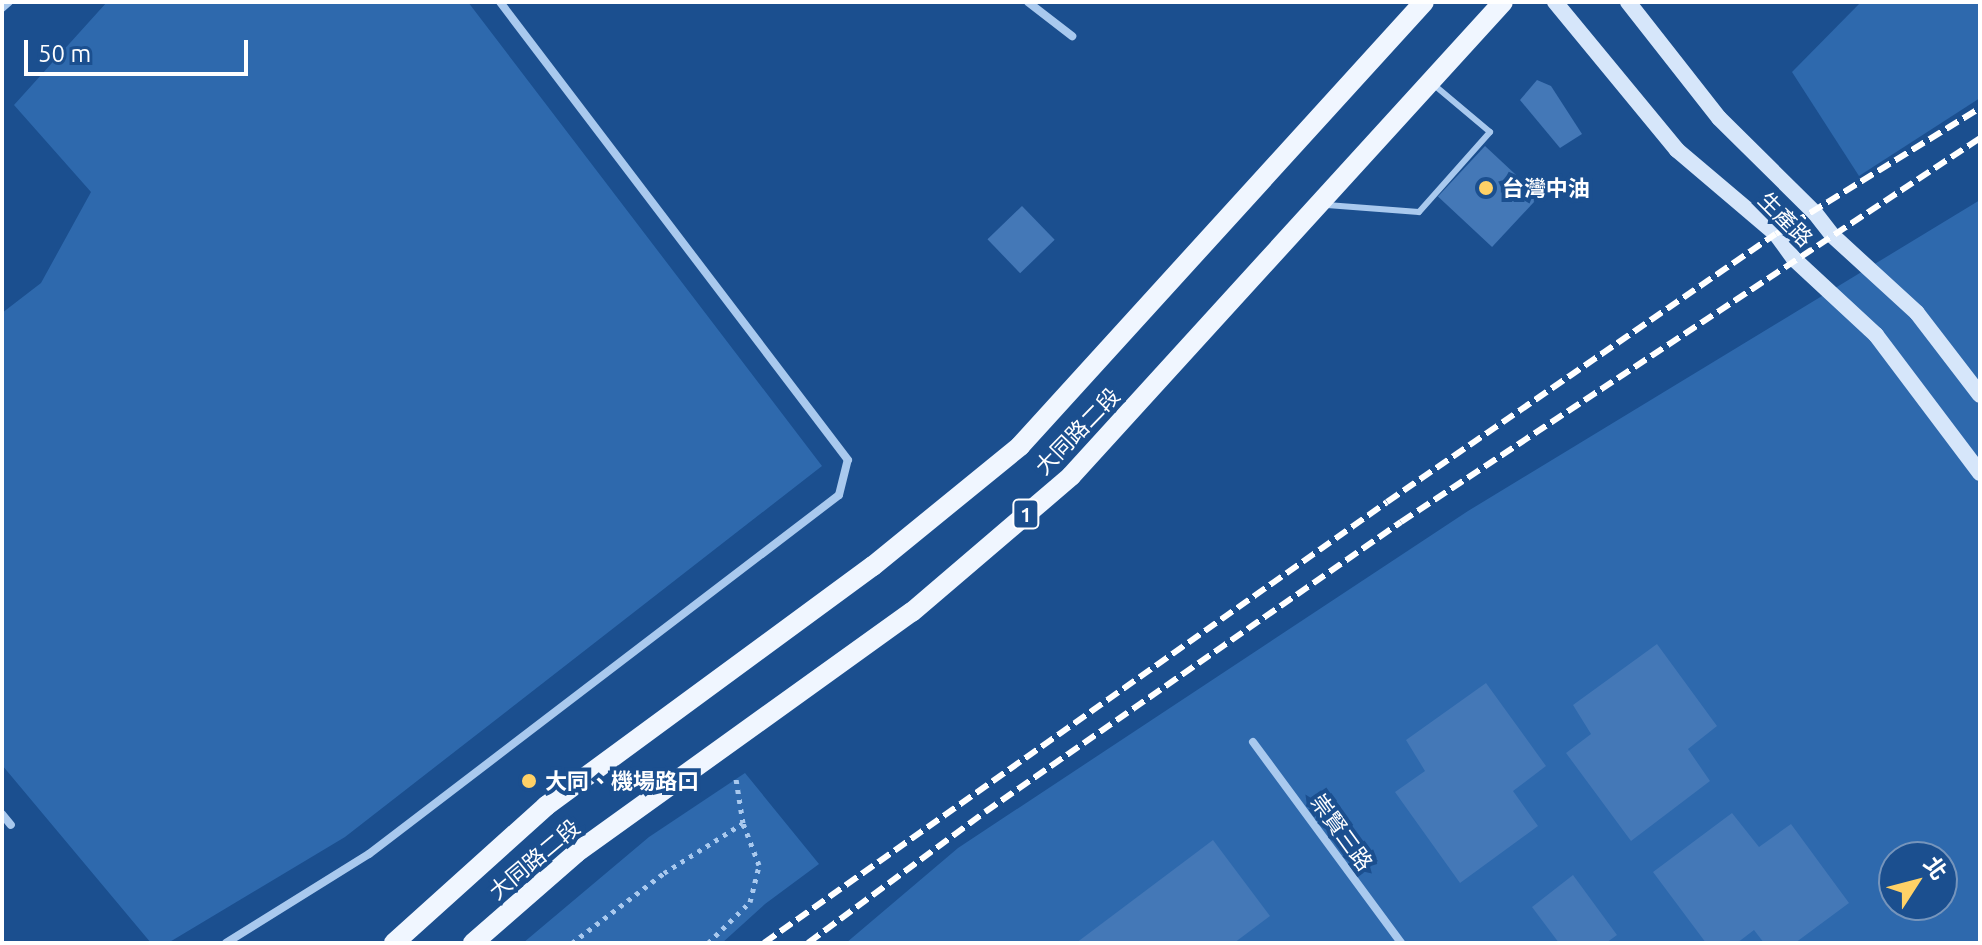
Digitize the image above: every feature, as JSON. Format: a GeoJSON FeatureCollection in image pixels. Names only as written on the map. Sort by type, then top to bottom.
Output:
{"type":"FeatureCollection","features":[{"type":"Feature","properties":{"kind":"main road","name":"大同路二段"},"geometry":{"type":"LineString","coordinates":[[394,943],[546,806],[873,566],[1020,446],[1424,2]]}},
{"type":"Feature","properties":{"kind":"main road","name":"大同路二段"},"geometry":{"type":"LineString","coordinates":[[473,943],[576,853],[912,612],[1071,476],[1503,2]]}},
{"type":"Feature","properties":{"kind":"street"},"geometry":{"type":"LineString","coordinates":[[2,8],[9,2]]}},
{"type":"Feature","properties":{"kind":"street"},"geometry":{"type":"LineString","coordinates":[[226,943],[369,854],[839,495],[848,460],[500,2]]}},
{"type":"Feature","properties":{"kind":"street"},"geometry":{"type":"LineString","coordinates":[[1028,2],[1072,36]]}},
{"type":"Feature","properties":{"kind":"street","name":"生產路"},"geometry":{"type":"LineString","coordinates":[[1555,2],[1677,150],[1776,234],[1794,259],[1876,335],[1980,473]]}},
{"type":"Feature","properties":{"kind":"street","name":"生產路"},"geometry":{"type":"LineString","coordinates":[[1628,2],[1719,118],[1815,213],[1832,235],[1917,313],[1980,395]]}},
{"type":"Feature","properties":{"kind":"street","name":"崇賢三路"},"geometry":{"type":"LineString","coordinates":[[1253,742],[1401,943]]}},
{"type":"Feature","properties":{"kind":"street"},"geometry":{"type":"LineString","coordinates":[[2,814],[11,825]]}},
{"type":"Feature","properties":{"kind":"lane"},"geometry":{"type":"LineString","coordinates":[[1319,204],[1419,212],[1490,132],[1431,82]]}},
{"type":"Feature","properties":{"kind":"path"},"geometry":{"type":"LineString","coordinates":[[708,943],[750,902],[759,865],[743,823],[736,779]]}},
{"type":"Feature","properties":{"kind":"path"},"geometry":{"type":"LineString","coordinates":[[572,943],[664,873],[743,823]]}},
{"type":"Feature","properties":{"kind":"shaded area"},"geometry":{"type":"Polygon","coordinates":[[[107,2],[468,2],[822,466],[345,837],[168,943],[151,943],[2,765],[2,313],[41,283],[91,192],[14,105],[107,2]]]}},
{"type":"Feature","properties":{"kind":"shaded area"},"geometry":{"type":"Polygon","coordinates":[[[1861,2],[1980,2],[1980,98],[1859,176],[1792,72],[1861,2]]]}},
{"type":"Feature","properties":{"kind":"shaded area"},"geometry":{"type":"Polygon","coordinates":[[[1980,200],[1980,943],[846,943],[958,848],[1468,511],[1980,200]]]}},
{"type":"Feature","properties":{"kind":"shaded area"},"geometry":{"type":"Polygon","coordinates":[[[745,773],[819,864],[765,904],[722,943],[523,943],[649,837],[745,773]]]}},
{"type":"Feature","properties":{"kind":"building"},"geometry":{"type":"Polygon","coordinates":[[[1537,80],[1551,86],[1582,134],[1560,148],[1520,100],[1537,80]]]}},
{"type":"Feature","properties":{"kind":"building"},"geometry":{"type":"Polygon","coordinates":[[[1485,146],[1539,196],[1492,247],[1438,196],[1485,146]]]}},
{"type":"Feature","properties":{"kind":"building"},"geometry":{"type":"Polygon","coordinates":[[[1022,206],[1055,240],[1020,273],[987,239],[1022,206]]]}},
{"type":"Feature","properties":{"kind":"building"},"geometry":{"type":"Polygon","coordinates":[[[1657,644],[1717,726],[1688,749],[1710,781],[1631,841],[1566,753],[1591,734],[1573,705],[1657,644]]]}},
{"type":"Feature","properties":{"kind":"building"},"geometry":{"type":"Polygon","coordinates":[[[1486,683],[1546,766],[1513,791],[1538,826],[1460,883],[1395,792],[1425,771],[1406,740],[1486,683]]]}},
{"type":"Feature","properties":{"kind":"building"},"geometry":{"type":"Polygon","coordinates":[[[1732,813],[1759,847],[1791,824],[1849,903],[1795,943],[1764,943],[1754,930],[1737,943],[1706,943],[1653,872],[1732,813]]]}},
{"type":"Feature","properties":{"kind":"building"},"geometry":{"type":"Polygon","coordinates":[[[1213,840],[1270,916],[1234,943],[1076,943],[1213,840]]]}},
{"type":"Feature","properties":{"kind":"building"},"geometry":{"type":"Polygon","coordinates":[[[1573,875],[1617,935],[1606,943],[1559,943],[1532,907],[1573,875]]]}},
{"type":"Feature","properties":{"kind":"railway"},"geometry":{"type":"LineString","coordinates":[[764,943],[1387,502],[1776,234],[1980,108]]}},
{"type":"Feature","properties":{"kind":"railway"},"geometry":{"type":"LineString","coordinates":[[808,943],[985,812],[1401,522],[1980,138]]}},
{"type":"Feature","properties":{"kind":"place","name":"台灣中油"},"geometry":{"type":"Point","coordinates":[1486,188]}},
{"type":"Feature","properties":{"kind":"place","name":"大同、機場路口"},"geometry":{"type":"Point","coordinates":[529,781]}}]}
